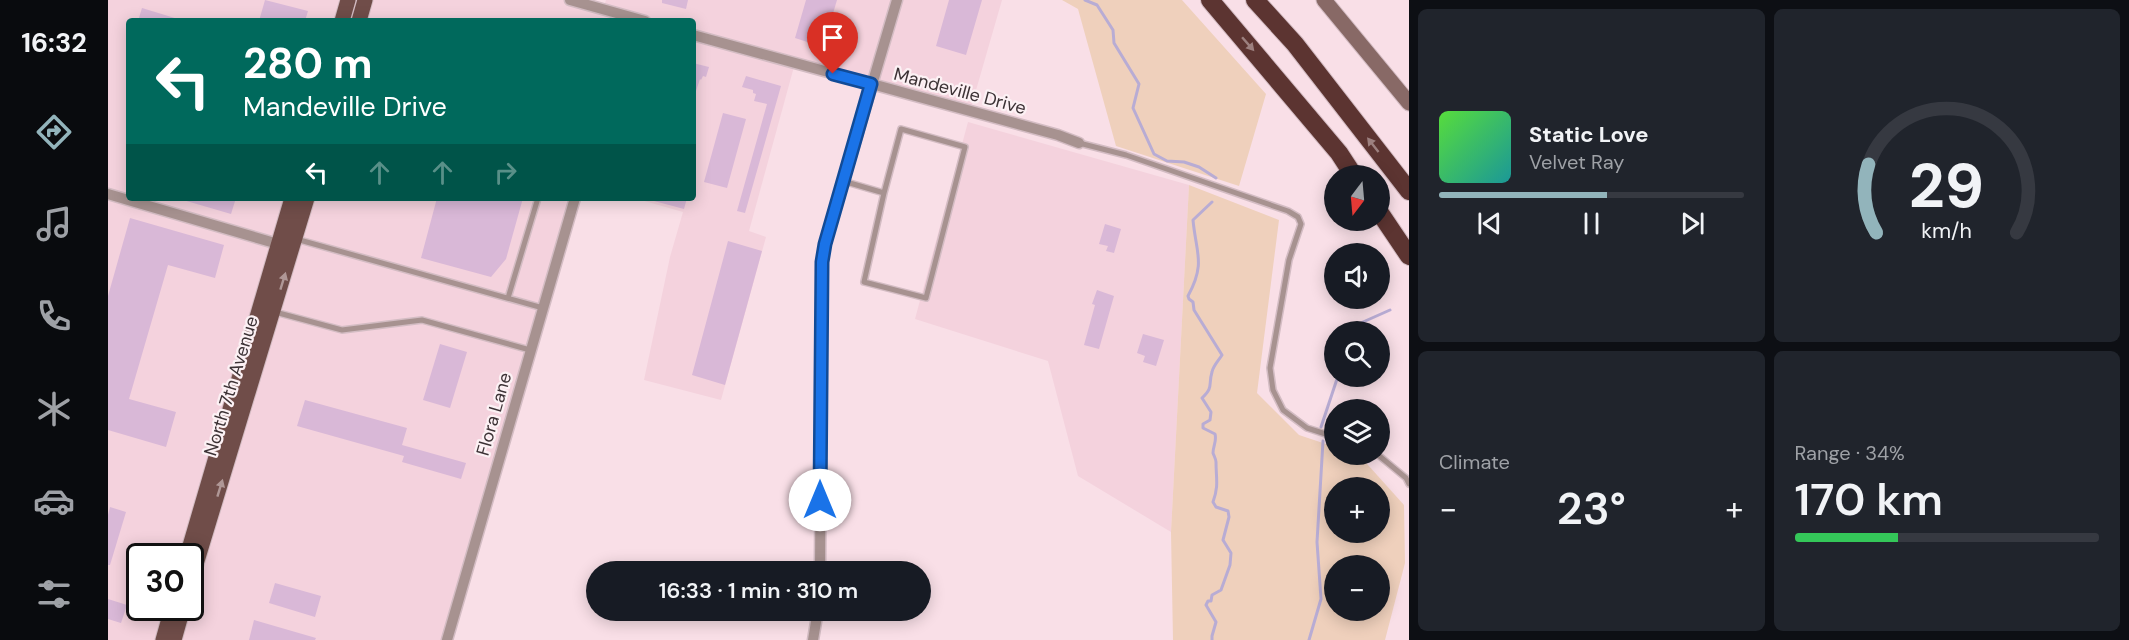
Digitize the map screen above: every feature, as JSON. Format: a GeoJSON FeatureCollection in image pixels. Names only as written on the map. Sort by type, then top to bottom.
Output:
{"type":"FeatureCollection","features":[{"type":"Feature","properties":{"kind":"highway"},"geometry":{"type":"LineString","coordinates":[[1210,0],[1347,165]]}},
{"type":"Feature","properties":{"kind":"highway"},"geometry":{"type":"LineString","coordinates":[[1255,0],[1296,44],[1409,191]]}},
{"type":"Feature","properties":{"kind":"highway"},"geometry":{"type":"LineString","coordinates":[[1390,228],[1409,256]]}},
{"type":"Feature","properties":{"kind":"main road"},"geometry":{"type":"LineString","coordinates":[[343,18],[348,0]]}},
{"type":"Feature","properties":{"kind":"main road"},"geometry":{"type":"LineString","coordinates":[[360,18],[365,0]]}},
{"type":"Feature","properties":{"kind":"main road"},"geometry":{"type":"LineString","coordinates":[[1324,0],[1409,104]]}},
{"type":"Feature","properties":{"kind":"main road","name":"North 7th Avenue"},"geometry":{"type":"LineString","coordinates":[[191,543],[291,201]]}},
{"type":"Feature","properties":{"kind":"main road","name":"North 7th Avenue"},"geometry":{"type":"LineString","coordinates":[[203,543],[306,201]]}},
{"type":"Feature","properties":{"kind":"main road"},"geometry":{"type":"LineString","coordinates":[[163,640],[168,621]]}},
{"type":"Feature","properties":{"kind":"main road"},"geometry":{"type":"LineString","coordinates":[[174,640],[179,621]]}},
{"type":"Feature","properties":{"kind":"street"},"geometry":{"type":"LineString","coordinates":[[570,0],[624,18]]}},
{"type":"Feature","properties":{"kind":"street"},"geometry":{"type":"LineString","coordinates":[[820,561],[822,262],[843,181],[897,0]]}},
{"type":"Feature","properties":{"kind":"street","name":"Mandeville Drive"},"geometry":{"type":"LineString","coordinates":[[696,36],[1058,135],[1079,143]]}},
{"type":"Feature","properties":{"kind":"street"},"geometry":{"type":"LineString","coordinates":[[108,194],[126,199]]}},
{"type":"Feature","properties":{"kind":"street"},"geometry":{"type":"LineString","coordinates":[[132,201],[278,244]]}},
{"type":"Feature","properties":{"kind":"street","name":"Flora Lane"},"geometry":{"type":"LineString","coordinates":[[447,640],[573,201]]}},
{"type":"Feature","properties":{"kind":"street"},"geometry":{"type":"LineString","coordinates":[[813,640],[816,621]]}},
{"type":"Feature","properties":{"kind":"lane"},"geometry":{"type":"LineString","coordinates":[[901,129],[965,147],[926,298],[864,282],[884,193],[901,129]]}},
{"type":"Feature","properties":{"kind":"lane"},"geometry":{"type":"LineString","coordinates":[[1079,143],[1126,155],[1288,211],[1298,217],[1301,224],[1290,260],[1270,368],[1273,390],[1284,410],[1307,428],[1324,433]]}},
{"type":"Feature","properties":{"kind":"lane"},"geometry":{"type":"LineString","coordinates":[[843,181],[884,193]]}},
{"type":"Feature","properties":{"kind":"lane"},"geometry":{"type":"LineString","coordinates":[[508,298],[537,201]]}},
{"type":"Feature","properties":{"kind":"lane"},"geometry":{"type":"LineString","coordinates":[[296,239],[543,308]]}},
{"type":"Feature","properties":{"kind":"lane"},"geometry":{"type":"LineString","coordinates":[[274,311],[342,330],[422,320],[530,350]]}},
{"type":"Feature","properties":{"kind":"lane"},"geometry":{"type":"LineString","coordinates":[[1390,465],[1406,478],[1409,484]]}},
{"type":"Feature","properties":{"kind":"shaded area"},"geometry":{"type":"Polygon","coordinates":[[[108,0],[348,0],[343,18],[126,18],[126,201],[289,201],[191,543],[126,543],[126,621],[168,621],[162,640],[108,640],[108,0]]]}},
{"type":"Feature","properties":{"kind":"shaded area"},"geometry":{"type":"Polygon","coordinates":[[[366,0],[570,0],[603,9],[606,0],[1002,0],[970,111],[795,63],[749,231],[766,237],[721,400],[644,380],[670,257],[683,212],[644,201],[696,201],[696,18],[361,18],[366,0]]]}},
{"type":"Feature","properties":{"kind":"shaded area"},"geometry":{"type":"Polygon","coordinates":[[[1062,0],[1182,0],[1266,94],[1239,186],[1116,146],[1078,9],[1062,0]]]}},
{"type":"Feature","properties":{"kind":"shaded area"},"geometry":{"type":"Polygon","coordinates":[[[968,122],[1189,185],[1171,532],[1078,476],[1048,361],[915,319],[968,122]]]}},
{"type":"Feature","properties":{"kind":"shaded area"},"geometry":{"type":"Polygon","coordinates":[[[1189,185],[1279,220],[1257,393],[1299,435],[1324,443],[1324,465],[1368,465],[1379,477],[1324,477],[1324,543],[1390,543],[1390,489],[1404,505],[1405,563],[1390,621],[1390,555],[1324,555],[1324,621],[1390,621],[1385,640],[1173,640],[1171,532],[1189,185]]]}},
{"type":"Feature","properties":{"kind":"shaded area"},"geometry":{"type":"Polygon","coordinates":[[[306,201],[574,201],[443,640],[175,640],[180,621],[204,621],[203,543],[306,201]]]}},
{"type":"Feature","properties":{"kind":"building"},"geometry":{"type":"Polygon","coordinates":[[[265,0],[308,11],[306,18],[260,18],[265,0]]]}},
{"type":"Feature","properties":{"kind":"building"},"geometry":{"type":"Polygon","coordinates":[[[662,0],[688,0],[686,9],[662,3],[662,0]]]}},
{"type":"Feature","properties":{"kind":"building"},"geometry":{"type":"Polygon","coordinates":[[[806,0],[837,0],[823,47],[795,38],[806,0]]]}},
{"type":"Feature","properties":{"kind":"building"},"geometry":{"type":"Polygon","coordinates":[[[949,0],[982,0],[966,55],[936,46],[949,0]]]}},
{"type":"Feature","properties":{"kind":"building"},"geometry":{"type":"Polygon","coordinates":[[[142,8],[175,18],[139,18],[142,8]]]}},
{"type":"Feature","properties":{"kind":"building"},"geometry":{"type":"Polygon","coordinates":[[[696,64],[709,67],[706,77],[703,76],[696,91],[696,64]]]}},
{"type":"Feature","properties":{"kind":"building"},"geometry":{"type":"Polygon","coordinates":[[[746,76],[781,86],[745,213],[737,211],[767,104],[754,101],[756,94],[753,90],[742,87],[746,76]]]}},
{"type":"Feature","properties":{"kind":"building"},"geometry":{"type":"Polygon","coordinates":[[[723,113],[746,119],[727,188],[704,182],[723,113]]]}},
{"type":"Feature","properties":{"kind":"building"},"geometry":{"type":"Polygon","coordinates":[[[186,201],[235,201],[231,214],[186,201]]]}},
{"type":"Feature","properties":{"kind":"building"},"geometry":{"type":"Polygon","coordinates":[[[436,201],[522,201],[506,259],[491,277],[421,258],[436,201]]]}},
{"type":"Feature","properties":{"kind":"building"},"geometry":{"type":"Polygon","coordinates":[[[654,201],[686,201],[684,209],[654,201]]]}},
{"type":"Feature","properties":{"kind":"building"},"geometry":{"type":"Polygon","coordinates":[[[130,218],[224,245],[215,278],[168,265],[129,399],[176,412],[166,447],[108,430],[108,296],[130,218]]]}},
{"type":"Feature","properties":{"kind":"building"},"geometry":{"type":"Polygon","coordinates":[[[1105,224],[1121,229],[1114,253],[1106,251],[1108,246],[1099,244],[1105,224]]]}},
{"type":"Feature","properties":{"kind":"building"},"geometry":{"type":"Polygon","coordinates":[[[728,241],[762,251],[725,385],[692,375],[728,241]]]}},
{"type":"Feature","properties":{"kind":"building"},"geometry":{"type":"Polygon","coordinates":[[[1097,290],[1114,296],[1099,349],[1084,345],[1097,290]]]}},
{"type":"Feature","properties":{"kind":"building"},"geometry":{"type":"Polygon","coordinates":[[[1143,334],[1164,340],[1156,366],[1143,362],[1145,356],[1137,353],[1143,334]]]}},
{"type":"Feature","properties":{"kind":"building"},"geometry":{"type":"Polygon","coordinates":[[[440,344],[467,352],[450,408],[423,400],[440,344]]]}},
{"type":"Feature","properties":{"kind":"building"},"geometry":{"type":"Polygon","coordinates":[[[305,400],[407,428],[402,445],[466,463],[461,479],[402,462],[404,456],[297,426],[305,400]]]}},
{"type":"Feature","properties":{"kind":"building"},"geometry":{"type":"Polygon","coordinates":[[[110,507],[126,512],[110,565],[108,565],[108,515],[110,507]]]}},
{"type":"Feature","properties":{"kind":"building"},"geometry":{"type":"Polygon","coordinates":[[[275,583],[321,596],[315,617],[269,603],[275,583]]]}},
{"type":"Feature","properties":{"kind":"building"},"geometry":{"type":"Polygon","coordinates":[[[108,599],[126,605],[121,623],[108,619],[108,599]]]}},
{"type":"Feature","properties":{"kind":"building"},"geometry":{"type":"Polygon","coordinates":[[[254,620],[316,638],[315,640],[249,640],[254,620]]]}},
{"type":"Feature","properties":{"kind":"waterway"},"geometry":{"type":"LineString","coordinates":[[1085,0],[1097,5],[1113,30],[1114,43],[1139,84],[1133,108],[1154,154],[1167,161],[1184,162],[1199,167],[1216,178]]}},
{"type":"Feature","properties":{"kind":"waterway"},"geometry":{"type":"LineString","coordinates":[[1212,202],[1193,220],[1198,266],[1194,285],[1188,296],[1222,355],[1215,365],[1209,388],[1202,398],[1211,412],[1210,420],[1203,424],[1203,428],[1215,434],[1213,453],[1216,461],[1217,486],[1213,502],[1216,507],[1228,511],[1229,517],[1223,540],[1231,553],[1230,565],[1221,590],[1212,595],[1211,601],[1208,601],[1206,605],[1216,622],[1212,640]]}},
{"type":"Feature","properties":{"kind":"waterway"},"geometry":{"type":"LineString","coordinates":[[1365,321],[1390,310]]}},
{"type":"Feature","properties":{"kind":"waterway"},"geometry":{"type":"LineString","coordinates":[[1321,427],[1334,387]]}},
{"type":"Feature","properties":{"kind":"waterway"},"geometry":{"type":"LineString","coordinates":[[1309,640],[1321,599],[1317,542],[1323,441]]}},
{"type":"Feature","properties":{"kind":"route"},"geometry":{"type":"LineString","coordinates":[[820,500],[822,262],[825,244],[871,84],[833,74]]}}]}
